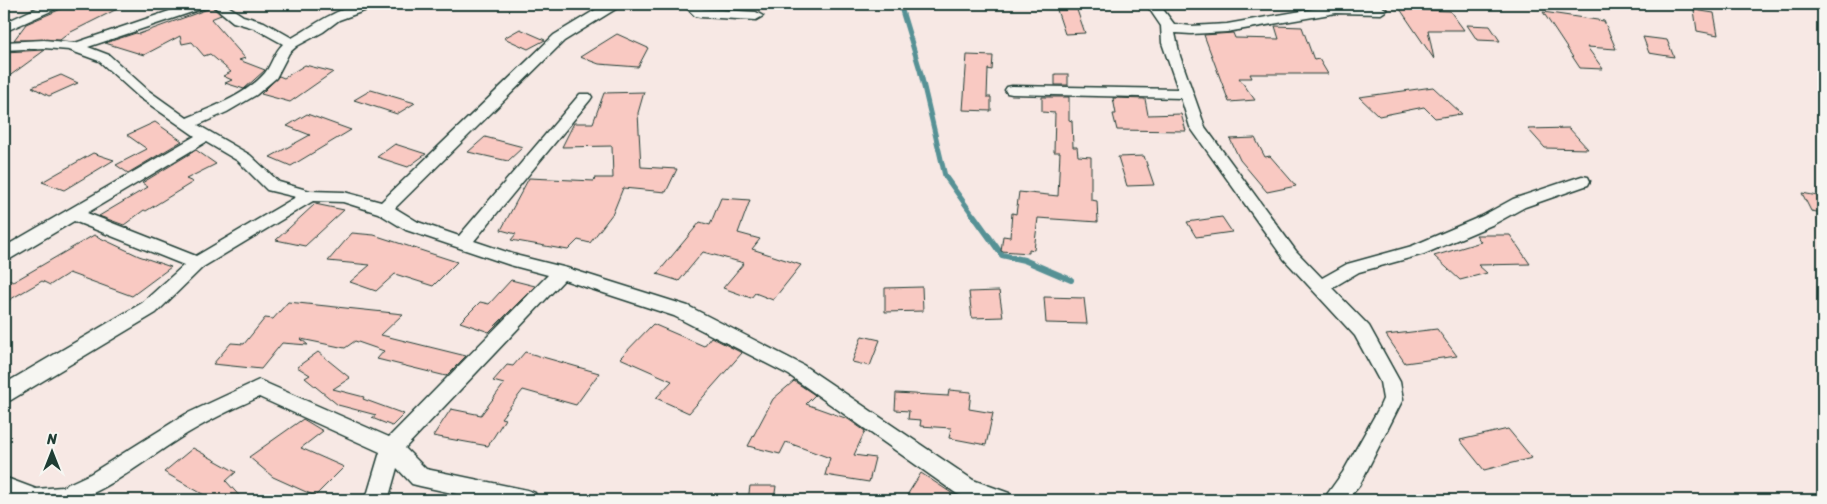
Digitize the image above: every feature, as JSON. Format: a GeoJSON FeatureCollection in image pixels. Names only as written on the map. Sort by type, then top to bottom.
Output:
{"type":"FeatureCollection","features":[{"type":"Feature","properties":{"kind":"street"},"geometry":{"type":"LineString","coordinates":[[4,28],[55,4]]}},
{"type":"Feature","properties":{"kind":"street"},"geometry":{"type":"LineString","coordinates":[[76,47],[202,4]]}},
{"type":"Feature","properties":{"kind":"street"},"geometry":{"type":"LineString","coordinates":[[217,4],[238,18],[259,25],[292,43]]}},
{"type":"Feature","properties":{"kind":"street"},"geometry":{"type":"LineString","coordinates":[[186,124],[222,109],[250,92],[271,75],[283,51],[292,43],[312,33],[334,17],[370,4]]}},
{"type":"Feature","properties":{"kind":"street"},"geometry":{"type":"LineString","coordinates":[[384,209],[559,38],[614,4]]}},
{"type":"Feature","properties":{"kind":"street"},"geometry":{"type":"LineString","coordinates":[[689,4],[700,13],[756,16]]}},
{"type":"Feature","properties":{"kind":"street"},"geometry":{"type":"LineString","coordinates":[[1152,4],[1169,28],[1169,43],[1198,128],[1272,232],[1362,331],[1375,352],[1393,391],[1393,399],[1389,409],[1350,479],[1334,500]]}},
{"type":"Feature","properties":{"kind":"street"},"geometry":{"type":"LineString","coordinates":[[1169,28],[1227,28],[1336,9],[1381,10]]}},
{"type":"Feature","properties":{"kind":"street"},"geometry":{"type":"LineString","coordinates":[[4,46],[44,44],[76,47],[104,58],[144,94],[186,124],[244,158],[273,186],[310,196],[344,197],[384,209],[412,226],[681,311],[796,370],[965,487],[1001,500]]}},
{"type":"Feature","properties":{"kind":"street"},"geometry":{"type":"LineString","coordinates":[[1012,90],[1187,94]]}},
{"type":"Feature","properties":{"kind":"street"},"geometry":{"type":"LineString","coordinates":[[462,242],[585,97]]}},
{"type":"Feature","properties":{"kind":"street"},"geometry":{"type":"LineString","coordinates":[[4,255],[205,136]]}},
{"type":"Feature","properties":{"kind":"street"},"geometry":{"type":"LineString","coordinates":[[1320,287],[1353,268],[1418,250],[1488,220],[1519,203],[1582,181]]}},
{"type":"Feature","properties":{"kind":"street"},"geometry":{"type":"LineString","coordinates":[[4,394],[148,308],[197,263],[310,196]]}},
{"type":"Feature","properties":{"kind":"street"},"geometry":{"type":"LineString","coordinates":[[72,214],[197,263]]}},
{"type":"Feature","properties":{"kind":"street"},"geometry":{"type":"LineString","coordinates":[[375,500],[392,448],[561,272]]}},
{"type":"Feature","properties":{"kind":"street"},"geometry":{"type":"LineString","coordinates":[[4,486],[26,497],[49,500],[75,492],[110,473],[184,425],[260,388],[392,448],[420,477],[527,500]]}},
{"type":"Feature","properties":{"kind":"building"},"geometry":{"type":"Polygon","coordinates":[[[63,4],[127,4],[69,33],[60,40],[14,40],[26,24],[61,9],[63,4]]]}},
{"type":"Feature","properties":{"kind":"building"},"geometry":{"type":"Polygon","coordinates":[[[210,5],[221,15],[211,19],[245,58],[239,60],[265,70],[244,89],[225,83],[232,80],[223,76],[231,72],[210,54],[204,56],[192,42],[182,44],[180,36],[144,55],[105,43],[136,33],[139,34],[208,9],[210,5]]]}},
{"type":"Feature","properties":{"kind":"building"},"geometry":{"type":"Polygon","coordinates":[[[1398,6],[1420,6],[1423,10],[1450,11],[1464,30],[1428,30],[1434,59],[1398,6]]]}},
{"type":"Feature","properties":{"kind":"building"},"geometry":{"type":"Polygon","coordinates":[[[1057,10],[1077,10],[1085,33],[1065,34],[1057,10]]]}},
{"type":"Feature","properties":{"kind":"building"},"geometry":{"type":"Polygon","coordinates":[[[1694,10],[1714,13],[1718,35],[1697,31],[1694,10]]]}},
{"type":"Feature","properties":{"kind":"building"},"geometry":{"type":"Polygon","coordinates":[[[1543,12],[1604,21],[1616,49],[1587,47],[1603,69],[1580,68],[1543,12]]]}},
{"type":"Feature","properties":{"kind":"building"},"geometry":{"type":"Polygon","coordinates":[[[1467,25],[1490,26],[1500,41],[1477,40],[1467,25]]]}},
{"type":"Feature","properties":{"kind":"building"},"geometry":{"type":"Polygon","coordinates":[[[1275,26],[1302,27],[1314,60],[1319,59],[1328,74],[1250,74],[1252,78],[1239,78],[1255,100],[1229,102],[1204,35],[1233,33],[1235,38],[1279,39],[1275,26]]]}},
{"type":"Feature","properties":{"kind":"building"},"geometry":{"type":"Polygon","coordinates":[[[520,29],[545,40],[528,49],[504,38],[520,29]]]}},
{"type":"Feature","properties":{"kind":"building"},"geometry":{"type":"Polygon","coordinates":[[[617,34],[648,48],[638,67],[599,64],[580,57],[617,34]]]}},
{"type":"Feature","properties":{"kind":"building"},"geometry":{"type":"Polygon","coordinates":[[[1643,37],[1667,40],[1674,57],[1649,53],[1643,37]]]}},
{"type":"Feature","properties":{"kind":"building"},"geometry":{"type":"Polygon","coordinates":[[[45,50],[4,80],[4,52],[45,50]]]}},
{"type":"Feature","properties":{"kind":"building"},"geometry":{"type":"Polygon","coordinates":[[[967,55],[993,56],[992,70],[988,69],[987,97],[991,97],[991,111],[963,110],[967,55]]]}},
{"type":"Feature","properties":{"kind":"building"},"geometry":{"type":"Polygon","coordinates":[[[305,65],[333,72],[290,102],[261,94],[279,76],[284,78],[305,65]]]}},
{"type":"Feature","properties":{"kind":"building"},"geometry":{"type":"Polygon","coordinates":[[[1055,74],[1068,74],[1068,85],[1055,85],[1055,74]]]}},
{"type":"Feature","properties":{"kind":"building"},"geometry":{"type":"Polygon","coordinates":[[[61,75],[78,83],[49,96],[32,87],[61,75]]]}},
{"type":"Feature","properties":{"kind":"building"},"geometry":{"type":"Polygon","coordinates":[[[1433,87],[1462,114],[1435,118],[1424,107],[1379,116],[1359,97],[1433,87]]]}},
{"type":"Feature","properties":{"kind":"building"},"geometry":{"type":"Polygon","coordinates":[[[371,90],[415,103],[397,114],[354,100],[371,90]]]}},
{"type":"Feature","properties":{"kind":"building"},"geometry":{"type":"Polygon","coordinates":[[[644,92],[638,113],[641,167],[677,169],[666,192],[623,188],[613,213],[590,243],[578,240],[568,250],[511,240],[516,234],[501,230],[529,178],[594,181],[595,178],[613,178],[612,146],[562,147],[574,123],[593,123],[604,93],[644,92]]]}},
{"type":"Feature","properties":{"kind":"building"},"geometry":{"type":"Polygon","coordinates":[[[1042,97],[1069,97],[1069,120],[1072,121],[1073,147],[1077,147],[1078,156],[1091,157],[1091,200],[1097,201],[1098,222],[1038,218],[1034,250],[1029,249],[1029,253],[1001,251],[1003,236],[1010,237],[1012,213],[1016,214],[1019,192],[1058,196],[1060,152],[1054,152],[1055,113],[1042,112],[1042,97]]]}},
{"type":"Feature","properties":{"kind":"building"},"geometry":{"type":"Polygon","coordinates":[[[1113,98],[1145,99],[1148,115],[1181,114],[1186,131],[1117,130],[1113,114],[1116,114],[1113,98]]]}},
{"type":"Feature","properties":{"kind":"building"},"geometry":{"type":"Polygon","coordinates":[[[307,114],[351,130],[291,166],[270,157],[310,135],[287,126],[307,114]]]}},
{"type":"Feature","properties":{"kind":"building"},"geometry":{"type":"Polygon","coordinates":[[[155,122],[182,141],[128,173],[116,165],[147,149],[127,135],[155,122]]]}},
{"type":"Feature","properties":{"kind":"building"},"geometry":{"type":"Polygon","coordinates":[[[1569,128],[1588,149],[1545,148],[1528,129],[1569,128]]]}},
{"type":"Feature","properties":{"kind":"building"},"geometry":{"type":"Polygon","coordinates":[[[485,137],[523,147],[508,161],[468,152],[485,137]]]}},
{"type":"Feature","properties":{"kind":"building"},"geometry":{"type":"Polygon","coordinates":[[[1255,138],[1265,157],[1270,156],[1296,186],[1267,192],[1240,160],[1230,139],[1255,138]]]}},
{"type":"Feature","properties":{"kind":"building"},"geometry":{"type":"Polygon","coordinates":[[[395,144],[426,154],[408,167],[377,157],[395,144]]]}},
{"type":"Feature","properties":{"kind":"building"},"geometry":{"type":"Polygon","coordinates":[[[196,150],[216,164],[186,179],[193,182],[146,211],[144,210],[124,225],[99,216],[148,187],[142,183],[196,150]]]}},
{"type":"Feature","properties":{"kind":"building"},"geometry":{"type":"Polygon","coordinates":[[[93,153],[114,160],[64,190],[42,182],[93,153]]]}},
{"type":"Feature","properties":{"kind":"building"},"geometry":{"type":"Polygon","coordinates":[[[1144,156],[1154,185],[1127,186],[1118,157],[1144,156]]]}},
{"type":"Feature","properties":{"kind":"building"},"geometry":{"type":"Polygon","coordinates":[[[1802,193],[1823,197],[1823,213],[1811,211],[1802,193]]]}},
{"type":"Feature","properties":{"kind":"building"},"geometry":{"type":"Polygon","coordinates":[[[721,198],[750,200],[738,233],[760,239],[752,249],[801,265],[773,300],[755,293],[751,298],[723,288],[744,263],[703,252],[679,281],[657,274],[700,222],[710,225],[721,198]]]}},
{"type":"Feature","properties":{"kind":"building"},"geometry":{"type":"Polygon","coordinates":[[[315,204],[344,210],[305,246],[276,240],[315,204]]]}},
{"type":"Feature","properties":{"kind":"building"},"geometry":{"type":"Polygon","coordinates":[[[1222,217],[1232,232],[1196,237],[1187,222],[1222,217]]]}},
{"type":"Feature","properties":{"kind":"building"},"geometry":{"type":"Polygon","coordinates":[[[352,233],[374,235],[457,262],[433,286],[395,274],[376,291],[350,282],[370,265],[328,261],[352,233]]]}},
{"type":"Feature","properties":{"kind":"building"},"geometry":{"type":"Polygon","coordinates":[[[94,235],[139,256],[171,267],[132,296],[69,273],[50,285],[42,281],[4,303],[4,277],[13,282],[94,235]]]}},
{"type":"Feature","properties":{"kind":"building"},"geometry":{"type":"Polygon","coordinates":[[[1476,235],[1510,235],[1530,264],[1478,265],[1487,273],[1460,280],[1434,256],[1481,242],[1476,235]]]}},
{"type":"Feature","properties":{"kind":"building"},"geometry":{"type":"Polygon","coordinates":[[[511,280],[535,286],[489,332],[460,322],[480,302],[489,304],[511,280]]]}},
{"type":"Feature","properties":{"kind":"building"},"geometry":{"type":"Polygon","coordinates":[[[922,287],[923,311],[885,312],[885,288],[922,287]]]}},
{"type":"Feature","properties":{"kind":"building"},"geometry":{"type":"Polygon","coordinates":[[[999,291],[1003,317],[972,318],[969,292],[999,291]]]}},
{"type":"Feature","properties":{"kind":"building"},"geometry":{"type":"Polygon","coordinates":[[[1044,297],[1084,298],[1087,324],[1046,323],[1044,297]]]}},
{"type":"Feature","properties":{"kind":"building"},"geometry":{"type":"Polygon","coordinates":[[[288,302],[403,314],[381,335],[466,356],[446,376],[377,359],[384,351],[355,341],[345,348],[301,339],[308,345],[282,343],[261,369],[213,364],[231,343],[244,344],[265,318],[273,319],[288,302]]]}},
{"type":"Feature","properties":{"kind":"building"},"geometry":{"type":"Polygon","coordinates":[[[653,324],[704,346],[711,337],[742,353],[689,413],[656,398],[672,381],[620,358],[653,324]]]}},
{"type":"Feature","properties":{"kind":"building"},"geometry":{"type":"Polygon","coordinates":[[[1437,329],[1457,356],[1405,363],[1386,335],[1437,329]]]}},
{"type":"Feature","properties":{"kind":"building"},"geometry":{"type":"Polygon","coordinates":[[[862,336],[880,340],[870,366],[852,362],[862,336]]]}},
{"type":"Feature","properties":{"kind":"building"},"geometry":{"type":"Polygon","coordinates":[[[318,352],[350,378],[333,389],[364,397],[363,399],[404,414],[392,426],[372,418],[376,415],[338,405],[305,378],[310,375],[297,367],[318,352]]]}},
{"type":"Feature","properties":{"kind":"building"},"geometry":{"type":"Polygon","coordinates":[[[525,352],[599,373],[576,405],[523,390],[501,418],[505,419],[488,446],[433,436],[451,409],[481,415],[504,384],[493,381],[507,365],[513,366],[525,352]]]}},
{"type":"Feature","properties":{"kind":"building"},"geometry":{"type":"Polygon","coordinates":[[[794,381],[815,395],[806,404],[848,419],[865,431],[854,455],[875,458],[869,482],[825,475],[830,458],[786,442],[780,454],[748,446],[773,399],[794,381]]]}},
{"type":"Feature","properties":{"kind":"building"},"geometry":{"type":"Polygon","coordinates":[[[949,390],[971,392],[969,409],[993,413],[986,445],[949,438],[951,428],[920,426],[921,420],[908,419],[909,411],[895,410],[896,393],[948,396],[949,390]]]}},
{"type":"Feature","properties":{"kind":"building"},"geometry":{"type":"Polygon","coordinates":[[[303,419],[323,431],[301,448],[344,467],[315,496],[273,477],[249,457],[303,419]]]}},
{"type":"Feature","properties":{"kind":"building"},"geometry":{"type":"Polygon","coordinates":[[[1508,429],[1532,458],[1484,470],[1460,440],[1508,429]]]}},
{"type":"Feature","properties":{"kind":"building"},"geometry":{"type":"Polygon","coordinates":[[[193,448],[236,472],[226,481],[243,500],[213,500],[164,472],[193,448]]]}},
{"type":"Feature","properties":{"kind":"building"},"geometry":{"type":"Polygon","coordinates":[[[921,473],[956,496],[953,500],[904,500],[921,473]]]}},
{"type":"Feature","properties":{"kind":"building"},"geometry":{"type":"Polygon","coordinates":[[[750,486],[776,486],[774,500],[748,500],[750,486]]]}},
{"type":"Feature","properties":{"kind":"waterway"},"geometry":{"type":"LineString","coordinates":[[900,4],[920,70],[945,176],[975,218]]}},
{"type":"Feature","properties":{"kind":"waterway"},"geometry":{"type":"LineString","coordinates":[[974,216],[1002,255],[1024,260],[1071,280]]}}]}
